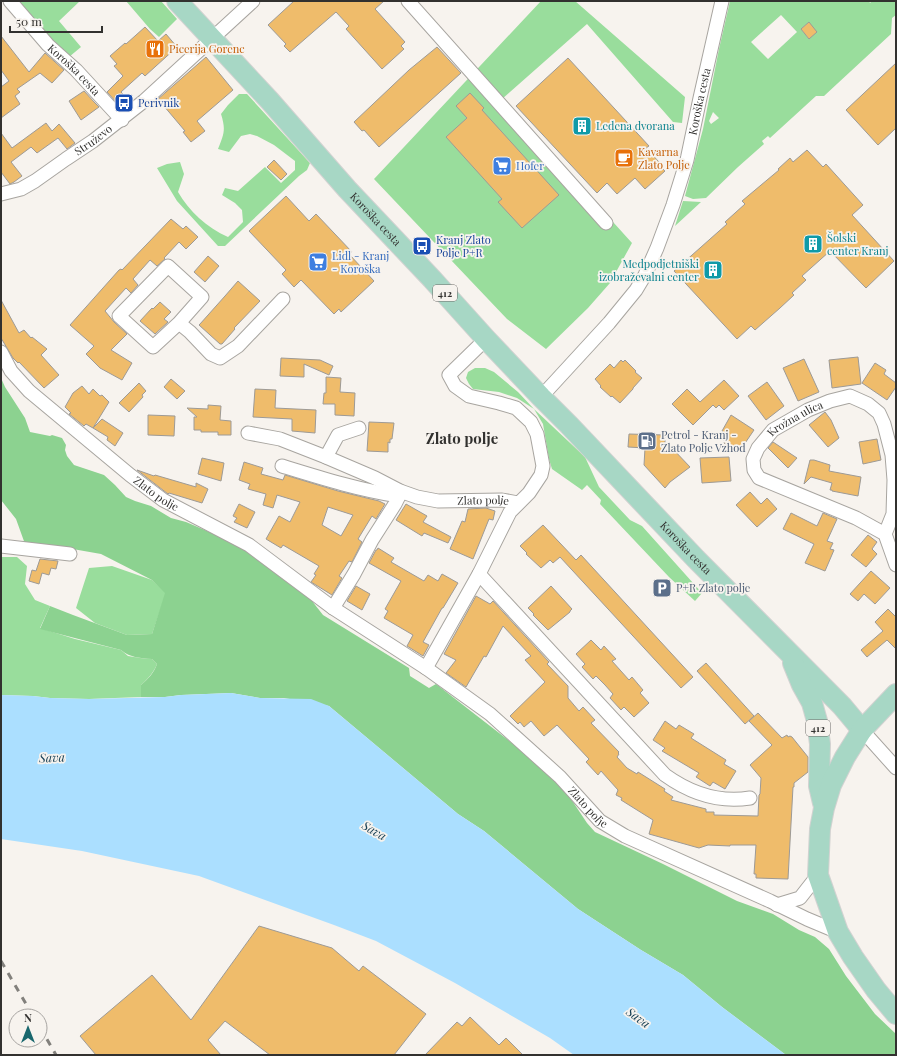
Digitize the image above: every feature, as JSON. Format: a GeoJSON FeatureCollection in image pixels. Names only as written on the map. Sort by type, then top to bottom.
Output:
{"type":"FeatureCollection","features":[{"type":"Feature","properties":{"kind":"main road","name":"412"},"geometry":{"type":"LineString","coordinates":[[177,1],[212,38]]}},
{"type":"Feature","properties":{"kind":"main road","name":"Koroška cesta"},"geometry":{"type":"LineString","coordinates":[[212,38],[347,189],[486,339],[541,397],[575,430],[696,559],[842,706],[862,730]]}},
{"type":"Feature","properties":{"kind":"main road","name":"412"},"geometry":{"type":"LineString","coordinates":[[790,654],[802,684],[812,703],[817,721],[820,744],[819,786],[824,808]]}},
{"type":"Feature","properties":{"kind":"main road"},"geometry":{"type":"LineString","coordinates":[[862,730],[896,694]]}},
{"type":"Feature","properties":{"kind":"main road","name":"412"},"geometry":{"type":"LineString","coordinates":[[862,730],[845,757],[831,785],[824,808],[820,829],[818,875],[838,932],[872,985],[896,1014]]}},
{"type":"Feature","properties":{"kind":"street","name":"Koroška cesta"},"geometry":{"type":"LineString","coordinates":[[10,1],[48,45],[76,70],[122,120]]}},
{"type":"Feature","properties":{"kind":"street","name":"Struževo"},"geometry":{"type":"LineString","coordinates":[[1,194],[21,189],[36,181],[122,120],[253,1]]}},
{"type":"Feature","properties":{"kind":"street"},"geometry":{"type":"LineString","coordinates":[[408,1],[606,222]]}},
{"type":"Feature","properties":{"kind":"street","name":"Koroška cesta"},"geometry":{"type":"LineString","coordinates":[[541,397],[609,323],[636,290],[645,275],[673,205],[687,160],[722,1]]}},
{"type":"Feature","properties":{"kind":"street"},"geometry":{"type":"LineString","coordinates":[[168,266],[202,297],[179,323],[153,347],[119,316],[168,266]]}},
{"type":"Feature","properties":{"kind":"street"},"geometry":{"type":"LineString","coordinates":[[179,323],[211,354],[220,358],[238,346],[283,299]]}},
{"type":"Feature","properties":{"kind":"street","name":"Zlato polje"},"geometry":{"type":"LineString","coordinates":[[426,668],[479,574],[510,512],[529,493],[541,474],[543,466],[537,434],[531,422],[516,408],[499,402],[469,396],[455,386],[449,375],[486,339]]}},
{"type":"Feature","properties":{"kind":"street","name":"Zlato polje"},"geometry":{"type":"LineString","coordinates":[[1,352],[11,371],[29,391],[130,475],[163,500],[249,545],[333,608],[426,668],[490,714],[560,776],[600,821],[625,836],[806,919],[838,932]]}},
{"type":"Feature","properties":{"kind":"street","name":"Krožna ulica"},"geometry":{"type":"LineString","coordinates":[[850,396],[868,404],[879,412],[884,424],[892,455],[894,514],[885,534],[856,518],[759,478],[754,470],[753,459],[758,448],[773,430],[808,410],[830,401],[850,396]]}},
{"type":"Feature","properties":{"kind":"street"},"geometry":{"type":"LineString","coordinates":[[326,457],[338,435],[360,428]]}},
{"type":"Feature","properties":{"kind":"street","name":"Zlato polje"},"geometry":{"type":"LineString","coordinates":[[248,433],[280,440],[326,457],[376,478],[400,494]]}},
{"type":"Feature","properties":{"kind":"street","name":"Zlato polje"},"geometry":{"type":"LineString","coordinates":[[282,466],[333,482],[380,493],[400,494],[438,501],[502,500],[518,503]]}},
{"type":"Feature","properties":{"kind":"street"},"geometry":{"type":"LineString","coordinates":[[333,608],[400,494]]}},
{"type":"Feature","properties":{"kind":"street"},"geometry":{"type":"LineString","coordinates":[[885,534],[896,565]]}},
{"type":"Feature","properties":{"kind":"street"},"geometry":{"type":"LineString","coordinates":[[1,546],[70,554]]}},
{"type":"Feature","properties":{"kind":"street"},"geometry":{"type":"LineString","coordinates":[[479,574],[665,774],[686,788],[714,797],[738,800],[750,798]]}},
{"type":"Feature","properties":{"kind":"street","name":"Koroška cesta"},"geometry":{"type":"LineString","coordinates":[[862,730],[896,768]]}},
{"type":"Feature","properties":{"kind":"street"},"geometry":{"type":"LineString","coordinates":[[777,905],[800,898],[818,875]]}},
{"type":"Feature","properties":{"kind":"green space"},"geometry":{"type":"Polygon","coordinates":[[[14,1],[80,1],[59,21],[81,47],[69,57],[14,1]]]}},
{"type":"Feature","properties":{"kind":"green space"},"geometry":{"type":"Polygon","coordinates":[[[126,1],[161,1],[177,19],[159,37],[150,29],[126,1]]]}},
{"type":"Feature","properties":{"kind":"green space"},"geometry":{"type":"Polygon","coordinates":[[[541,1],[575,1],[685,97],[682,123],[673,122],[587,24],[502,99],[632,243],[610,283],[588,308],[546,349],[507,319],[374,179],[541,1]]]}},
{"type":"Feature","properties":{"kind":"green space"},"geometry":{"type":"Polygon","coordinates":[[[730,1],[869,1],[870,3],[872,1],[896,1],[896,15],[892,18],[891,34],[824,96],[816,96],[770,138],[768,136],[762,141],[764,144],[706,198],[693,199],[685,196],[703,129],[730,1]],[[781,15],[751,42],[768,59],[797,32],[781,15]],[[809,23],[801,29],[809,39],[809,23]],[[713,112],[709,121],[711,124],[719,118],[713,112]]]}},
{"type":"Feature","properties":{"kind":"green space"},"geometry":{"type":"Polygon","coordinates":[[[239,94],[247,94],[310,163],[307,170],[225,246],[218,246],[177,201],[157,168],[167,164],[180,162],[184,174],[178,192],[182,199],[206,224],[228,237],[243,222],[242,210],[235,203],[222,195],[225,188],[238,191],[265,167],[281,183],[295,170],[295,161],[274,145],[250,134],[241,136],[229,152],[218,149],[224,132],[221,114],[239,94]]]}},
{"type":"Feature","properties":{"kind":"green space"},"geometry":{"type":"Polygon","coordinates":[[[683,201],[701,202],[675,226],[683,201]]]}},
{"type":"Feature","properties":{"kind":"green space"},"geometry":{"type":"Polygon","coordinates":[[[475,368],[485,368],[494,372],[518,392],[534,409],[517,398],[499,392],[473,389],[466,378],[468,372],[475,368]]]}},
{"type":"Feature","properties":{"kind":"green space"},"geometry":{"type":"Polygon","coordinates":[[[1,378],[5,387],[25,418],[30,432],[62,438],[66,445],[65,450],[67,456],[74,465],[104,475],[126,497],[151,506],[171,518],[186,522],[247,550],[294,581],[323,615],[409,668],[410,676],[429,688],[436,684],[530,757],[556,781],[595,832],[737,901],[773,914],[799,930],[815,937],[829,949],[846,976],[875,1014],[896,1034],[896,1055],[786,1055],[722,1007],[683,975],[578,909],[484,831],[458,814],[329,706],[284,698],[260,698],[231,693],[141,697],[141,685],[150,676],[157,664],[152,659],[128,655],[121,650],[40,629],[50,606],[127,635],[152,634],[165,593],[152,580],[101,554],[67,548],[25,544],[16,519],[1,500],[1,378]]]}},
{"type":"Feature","properties":{"kind":"green space"},"geometry":{"type":"Polygon","coordinates":[[[534,409],[585,457],[599,487],[630,520],[642,526],[702,593],[695,601],[669,577],[600,504],[601,500],[587,485],[582,490],[552,469],[543,424],[534,409]]]}},
{"type":"Feature","properties":{"kind":"green space"},"geometry":{"type":"Polygon","coordinates":[[[1,557],[17,557],[27,566],[25,584],[35,600],[50,606],[40,628],[75,639],[121,650],[128,656],[152,659],[157,664],[154,670],[141,685],[141,697],[89,699],[1,695],[1,557]]]}},
{"type":"Feature","properties":{"kind":"green space"},"geometry":{"type":"Polygon","coordinates":[[[112,566],[152,580],[166,593],[152,634],[127,635],[95,623],[76,608],[89,568],[112,566]]]}},
{"type":"Feature","properties":{"kind":"water","name":"Sava"},"geometry":{"type":"Polygon","coordinates":[[[231,693],[260,698],[311,699],[329,706],[458,814],[484,831],[578,909],[683,975],[722,1007],[786,1055],[574,1055],[550,1038],[455,983],[376,941],[334,925],[199,876],[82,851],[1,839],[1,695],[89,699],[165,697],[231,693]]]}},
{"type":"Feature","properties":{"kind":"building"},"geometry":{"type":"Polygon","coordinates":[[[294,1],[384,1],[375,9],[405,42],[401,46],[404,49],[382,69],[346,29],[349,26],[336,12],[290,52],[284,46],[286,44],[268,25],[294,1]]]}},
{"type":"Feature","properties":{"kind":"building"},"geometry":{"type":"Polygon","coordinates":[[[809,22],[817,32],[809,39],[801,29],[809,22]]]}},
{"type":"Feature","properties":{"kind":"building"},"geometry":{"type":"Polygon","coordinates":[[[145,27],[158,41],[166,34],[177,47],[145,76],[142,73],[121,92],[124,95],[117,103],[107,92],[123,76],[114,66],[117,64],[110,56],[145,27]]]}},
{"type":"Feature","properties":{"kind":"building"},"geometry":{"type":"Polygon","coordinates":[[[1,36],[29,72],[45,53],[64,70],[52,83],[40,73],[17,89],[20,92],[15,96],[20,104],[1,118],[1,87],[9,81],[1,70],[1,36]]]}},
{"type":"Feature","properties":{"kind":"building"},"geometry":{"type":"Polygon","coordinates":[[[437,47],[461,73],[379,147],[364,130],[362,131],[354,122],[409,70],[437,47]]]}},
{"type":"Feature","properties":{"kind":"building"},"geometry":{"type":"Polygon","coordinates":[[[206,57],[233,90],[197,121],[205,131],[191,142],[183,132],[185,131],[158,99],[206,57]]]}},
{"type":"Feature","properties":{"kind":"building","name":"Ledena dvorana"},"geometry":{"type":"Polygon","coordinates":[[[568,58],[649,146],[646,148],[665,171],[645,189],[635,178],[617,194],[607,183],[597,193],[516,106],[568,58]]]}},
{"type":"Feature","properties":{"kind":"building"},"geometry":{"type":"Polygon","coordinates":[[[896,63],[896,128],[878,145],[846,110],[896,63]]]}},
{"type":"Feature","properties":{"kind":"building"},"geometry":{"type":"Polygon","coordinates":[[[84,91],[99,107],[81,120],[69,101],[84,91]]]}},
{"type":"Feature","properties":{"kind":"building","name":"Hofer"},"geometry":{"type":"Polygon","coordinates":[[[470,93],[484,108],[482,110],[559,195],[522,228],[498,202],[502,199],[446,137],[467,118],[456,106],[470,93]]]}},
{"type":"Feature","properties":{"kind":"building"},"geometry":{"type":"Polygon","coordinates":[[[46,123],[52,131],[59,124],[75,143],[67,149],[58,138],[37,153],[31,147],[11,162],[22,176],[10,184],[1,172],[1,133],[12,148],[46,123]]]}},
{"type":"Feature","properties":{"kind":"building","name":"Šolski center Kranj"},"geometry":{"type":"Polygon","coordinates":[[[807,150],[823,167],[826,164],[863,205],[852,215],[894,261],[866,288],[830,251],[802,276],[806,280],[792,293],[794,295],[755,330],[751,326],[737,339],[674,271],[727,224],[725,222],[745,204],[742,201],[779,170],[778,169],[790,158],[793,162],[807,150]]]}},
{"type":"Feature","properties":{"kind":"building"},"geometry":{"type":"Polygon","coordinates":[[[274,160],[287,174],[281,180],[267,167],[274,160]]]}},
{"type":"Feature","properties":{"kind":"building","name":"Lidl - Kranj - Koroška"},"geometry":{"type":"Polygon","coordinates":[[[286,196],[309,221],[316,214],[352,252],[349,254],[374,281],[341,312],[339,309],[334,314],[301,280],[294,287],[282,274],[286,270],[249,231],[286,196]]]}},
{"type":"Feature","properties":{"kind":"building"},"geometry":{"type":"Polygon","coordinates":[[[171,219],[183,229],[186,226],[198,237],[186,249],[179,242],[157,266],[150,260],[133,279],[138,285],[131,293],[126,288],[105,311],[127,334],[111,350],[132,363],[122,380],[100,368],[86,354],[94,346],[70,325],[119,270],[122,270],[171,219]]]}},
{"type":"Feature","properties":{"kind":"building"},"geometry":{"type":"Polygon","coordinates":[[[208,256],[219,266],[205,282],[194,272],[208,256]]]}},
{"type":"Feature","properties":{"kind":"building"},"geometry":{"type":"Polygon","coordinates":[[[238,281],[260,301],[234,328],[235,329],[222,344],[220,344],[199,325],[238,281]]]}},
{"type":"Feature","properties":{"kind":"building"},"geometry":{"type":"Polygon","coordinates":[[[1,300],[19,333],[24,330],[31,338],[32,337],[47,349],[41,355],[59,375],[44,388],[19,362],[18,363],[13,358],[1,338],[1,300]]]}},
{"type":"Feature","properties":{"kind":"building"},"geometry":{"type":"Polygon","coordinates":[[[160,302],[171,312],[164,319],[168,322],[155,334],[140,321],[160,302]]]}},
{"type":"Feature","properties":{"kind":"building"},"geometry":{"type":"Polygon","coordinates":[[[858,357],[861,384],[832,388],[829,360],[858,357]]]}},
{"type":"Feature","properties":{"kind":"building"},"geometry":{"type":"Polygon","coordinates":[[[281,358],[320,360],[333,366],[329,375],[304,364],[304,377],[280,376],[281,358]]]}},
{"type":"Feature","properties":{"kind":"building"},"geometry":{"type":"Polygon","coordinates":[[[804,359],[819,392],[798,401],[783,368],[804,359]]]}},
{"type":"Feature","properties":{"kind":"building"},"geometry":{"type":"Polygon","coordinates":[[[621,360],[623,362],[625,360],[642,378],[620,403],[600,387],[601,386],[595,379],[610,364],[614,368],[621,360]]]}},
{"type":"Feature","properties":{"kind":"building"},"geometry":{"type":"Polygon","coordinates":[[[875,363],[886,370],[884,374],[896,383],[896,387],[887,400],[862,383],[875,363]]]}},
{"type":"Feature","properties":{"kind":"building"},"geometry":{"type":"Polygon","coordinates":[[[326,377],[341,378],[340,392],[355,393],[354,416],[335,415],[335,404],[323,404],[324,393],[326,393],[326,377]]]}},
{"type":"Feature","properties":{"kind":"building"},"geometry":{"type":"Polygon","coordinates":[[[171,379],[185,391],[177,399],[164,387],[171,379]]]}},
{"type":"Feature","properties":{"kind":"building"},"geometry":{"type":"Polygon","coordinates":[[[724,380],[739,396],[724,410],[719,405],[716,408],[713,405],[693,425],[672,404],[687,389],[700,402],[724,380]]]}},
{"type":"Feature","properties":{"kind":"building"},"geometry":{"type":"Polygon","coordinates":[[[767,382],[784,406],[766,420],[748,396],[767,382]]]}},
{"type":"Feature","properties":{"kind":"building"},"geometry":{"type":"Polygon","coordinates":[[[139,383],[146,391],[142,395],[143,397],[129,412],[119,403],[139,383]]]}},
{"type":"Feature","properties":{"kind":"building"},"geometry":{"type":"Polygon","coordinates":[[[82,386],[89,394],[93,389],[109,402],[93,428],[86,424],[84,426],[69,414],[71,413],[65,407],[73,393],[82,386]]]}},
{"type":"Feature","properties":{"kind":"building"},"geometry":{"type":"Polygon","coordinates":[[[255,389],[276,390],[275,408],[316,410],[315,433],[292,431],[292,419],[253,417],[255,389]]]}},
{"type":"Feature","properties":{"kind":"building"},"geometry":{"type":"Polygon","coordinates":[[[208,405],[221,406],[220,420],[231,421],[231,435],[218,435],[218,432],[201,432],[201,430],[194,430],[194,417],[197,417],[187,408],[208,409],[208,405]]]}},
{"type":"Feature","properties":{"kind":"building"},"geometry":{"type":"Polygon","coordinates":[[[825,412],[831,420],[839,438],[828,447],[809,425],[825,412]]]}},
{"type":"Feature","properties":{"kind":"building"},"geometry":{"type":"Polygon","coordinates":[[[148,415],[175,416],[174,436],[148,435],[148,415]]]}},
{"type":"Feature","properties":{"kind":"building"},"geometry":{"type":"Polygon","coordinates":[[[731,415],[754,430],[739,452],[724,443],[725,441],[723,440],[726,435],[722,431],[731,415]]]}},
{"type":"Feature","properties":{"kind":"building"},"geometry":{"type":"Polygon","coordinates":[[[102,419],[123,433],[115,446],[107,440],[108,437],[93,428],[102,419]]]}},
{"type":"Feature","properties":{"kind":"building"},"geometry":{"type":"Polygon","coordinates":[[[369,422],[394,423],[392,439],[390,439],[390,443],[388,442],[388,452],[367,451],[369,422]]]}},
{"type":"Feature","properties":{"kind":"building"},"geometry":{"type":"Polygon","coordinates":[[[629,434],[665,435],[665,448],[672,448],[690,467],[670,482],[665,488],[644,465],[645,448],[628,447],[629,434]]]}},
{"type":"Feature","properties":{"kind":"building"},"geometry":{"type":"Polygon","coordinates":[[[877,439],[881,460],[863,464],[859,442],[877,439]]]}},
{"type":"Feature","properties":{"kind":"building"},"geometry":{"type":"Polygon","coordinates":[[[773,442],[797,458],[788,468],[768,448],[773,442]]]}},
{"type":"Feature","properties":{"kind":"building"},"geometry":{"type":"Polygon","coordinates":[[[729,457],[731,481],[702,483],[700,458],[729,457]]]}},
{"type":"Feature","properties":{"kind":"building"},"geometry":{"type":"Polygon","coordinates":[[[202,458],[224,463],[221,481],[198,474],[202,458]]]}},
{"type":"Feature","properties":{"kind":"building"},"geometry":{"type":"Polygon","coordinates":[[[810,460],[830,465],[829,471],[861,477],[858,496],[832,491],[830,490],[832,483],[811,477],[804,484],[810,460]]]}},
{"type":"Feature","properties":{"kind":"building"},"geometry":{"type":"Polygon","coordinates":[[[244,462],[263,468],[261,474],[283,480],[285,475],[338,491],[379,501],[385,504],[376,519],[372,516],[358,539],[362,542],[352,562],[349,561],[339,576],[342,578],[332,595],[311,582],[316,575],[314,574],[319,566],[283,545],[281,548],[266,539],[279,516],[290,522],[300,502],[277,495],[273,508],[263,505],[266,494],[248,489],[250,484],[239,480],[244,462]],[[328,507],[322,525],[341,536],[353,515],[328,507]]]}},
{"type":"Feature","properties":{"kind":"building"},"geometry":{"type":"Polygon","coordinates":[[[137,470],[196,487],[196,483],[208,489],[202,503],[169,493],[168,494],[137,470]]]}},
{"type":"Feature","properties":{"kind":"building"},"geometry":{"type":"Polygon","coordinates":[[[750,492],[761,504],[767,498],[777,509],[757,527],[736,505],[750,492]]]}},
{"type":"Feature","properties":{"kind":"building"},"geometry":{"type":"Polygon","coordinates":[[[239,504],[255,512],[247,528],[234,522],[237,518],[233,516],[239,504]]]}},
{"type":"Feature","properties":{"kind":"building"},"geometry":{"type":"Polygon","coordinates":[[[406,504],[427,516],[423,522],[451,537],[448,543],[424,533],[422,536],[396,520],[406,504]]]}},
{"type":"Feature","properties":{"kind":"building"},"geometry":{"type":"Polygon","coordinates":[[[486,508],[495,511],[493,520],[489,519],[473,559],[450,549],[462,521],[465,522],[468,509],[486,508]]]}},
{"type":"Feature","properties":{"kind":"building"},"geometry":{"type":"Polygon","coordinates":[[[791,513],[817,526],[823,513],[837,519],[827,541],[833,543],[830,549],[834,550],[825,571],[805,563],[814,544],[783,529],[791,513]]]}},
{"type":"Feature","properties":{"kind":"building"},"geometry":{"type":"Polygon","coordinates":[[[543,525],[576,560],[581,555],[693,677],[681,688],[560,557],[553,563],[550,560],[541,568],[526,554],[527,553],[520,546],[543,525]]]}},
{"type":"Feature","properties":{"kind":"building"},"geometry":{"type":"Polygon","coordinates":[[[868,535],[877,542],[872,549],[877,554],[866,567],[851,555],[868,535]]]}},
{"type":"Feature","properties":{"kind":"building"},"geometry":{"type":"Polygon","coordinates":[[[378,548],[394,558],[391,562],[424,581],[428,575],[438,581],[442,574],[458,583],[423,642],[429,645],[423,656],[407,646],[413,635],[384,618],[388,611],[385,609],[401,581],[369,563],[378,548]]]}},
{"type":"Feature","properties":{"kind":"building"},"geometry":{"type":"Polygon","coordinates":[[[40,559],[58,561],[56,569],[51,568],[49,575],[42,573],[39,584],[29,581],[32,570],[36,571],[40,559]]]}},
{"type":"Feature","properties":{"kind":"building"},"geometry":{"type":"Polygon","coordinates":[[[871,571],[890,588],[875,604],[864,594],[858,601],[850,594],[871,571]]]}},
{"type":"Feature","properties":{"kind":"building"},"geometry":{"type":"Polygon","coordinates":[[[356,586],[370,594],[362,610],[347,601],[356,586]]]}},
{"type":"Feature","properties":{"kind":"building"},"geometry":{"type":"Polygon","coordinates":[[[551,586],[572,609],[548,630],[528,608],[551,586]]]}},
{"type":"Feature","properties":{"kind":"building"},"geometry":{"type":"Polygon","coordinates":[[[476,596],[490,604],[493,601],[549,662],[547,664],[568,686],[568,698],[579,711],[583,707],[595,720],[591,723],[619,752],[617,757],[627,768],[637,774],[638,772],[665,789],[664,791],[673,797],[671,800],[706,809],[706,812],[714,812],[714,815],[758,816],[761,778],[750,765],[772,745],[749,721],[758,713],[782,738],[787,735],[788,737],[792,737],[808,757],[808,772],[794,783],[793,787],[788,879],[756,878],[756,874],[754,874],[756,845],[708,845],[699,848],[649,834],[653,820],[621,800],[622,798],[616,795],[618,790],[601,771],[598,775],[586,762],[589,759],[557,725],[544,736],[531,721],[524,727],[520,722],[518,724],[510,716],[545,682],[525,660],[531,656],[503,626],[486,657],[484,656],[466,687],[446,673],[456,660],[444,654],[476,596]]]}},
{"type":"Feature","properties":{"kind":"building"},"geometry":{"type":"Polygon","coordinates":[[[888,609],[896,617],[896,649],[887,640],[867,657],[861,650],[883,631],[875,622],[888,609]]]}},
{"type":"Feature","properties":{"kind":"building"},"geometry":{"type":"Polygon","coordinates":[[[591,640],[601,650],[604,646],[616,659],[612,661],[629,680],[632,677],[643,690],[640,693],[649,703],[634,717],[624,707],[621,710],[610,698],[613,694],[605,685],[596,676],[593,679],[582,667],[585,664],[576,654],[591,640]]]}},
{"type":"Feature","properties":{"kind":"building"},"geometry":{"type":"Polygon","coordinates":[[[706,663],[754,716],[745,724],[697,671],[706,663]]]}},
{"type":"Feature","properties":{"kind":"building"},"geometry":{"type":"Polygon","coordinates":[[[665,721],[676,729],[679,725],[694,734],[691,738],[726,760],[724,764],[736,771],[725,789],[713,782],[710,786],[696,777],[699,773],[662,751],[665,748],[653,740],[665,721]]]}},
{"type":"Feature","properties":{"kind":"building"},"geometry":{"type":"Polygon","coordinates":[[[259,926],[332,948],[359,971],[363,966],[426,1014],[394,1055],[270,1055],[225,1021],[208,1040],[221,1055],[96,1055],[80,1036],[152,975],[191,1020],[259,926]]]}},
{"type":"Feature","properties":{"kind":"building"},"geometry":{"type":"Polygon","coordinates":[[[470,1017],[499,1045],[506,1038],[523,1055],[425,1055],[457,1022],[462,1026],[470,1017]]]}},
{"type":"Feature","properties":{"kind":"railway"},"geometry":{"type":"LineString","coordinates":[[1,961],[28,1008]]}},
{"type":"Feature","properties":{"kind":"railway"},"geometry":{"type":"LineString","coordinates":[[48,1041],[56,1055]]}},
{"type":"Feature","properties":{"kind":"place","name":"Picerija Gorenc"},"geometry":{"type":"Point","coordinates":[155,49]}},
{"type":"Feature","properties":{"kind":"place","name":"Perivnik"},"geometry":{"type":"Point","coordinates":[124,103]}},
{"type":"Feature","properties":{"kind":"place","name":"Ledena dvorana"},"geometry":{"type":"Point","coordinates":[582,126]}},
{"type":"Feature","properties":{"kind":"place","name":"Kavarna Zlato Polje"},"geometry":{"type":"Point","coordinates":[624,158]}},
{"type":"Feature","properties":{"kind":"place","name":"Hofer"},"geometry":{"type":"Point","coordinates":[502,166]}},
{"type":"Feature","properties":{"kind":"place","name":"Šolski center Kranj"},"geometry":{"type":"Point","coordinates":[813,244]}},
{"type":"Feature","properties":{"kind":"place","name":"Kranj Zlato Polje P+R"},"geometry":{"type":"Point","coordinates":[422,246]}},
{"type":"Feature","properties":{"kind":"place","name":"Lidl - Kranj - Koroška"},"geometry":{"type":"Point","coordinates":[318,262]}},
{"type":"Feature","properties":{"kind":"place","name":"Medpodjetniški izobraževalni center"},"geometry":{"type":"Point","coordinates":[713,270]}},
{"type":"Feature","properties":{"kind":"place","name":"Petrol - Kranj - Zlato Polje Vzhod"},"geometry":{"type":"Point","coordinates":[647,441]}},
{"type":"Feature","properties":{"kind":"place","name":"P+R Zlato polje"},"geometry":{"type":"Point","coordinates":[662,588]}},
{"type":"Feature","properties":{"kind":"district","name":"Zlato polje"},"geometry":{"type":"Point","coordinates":[462,439]}}]}
